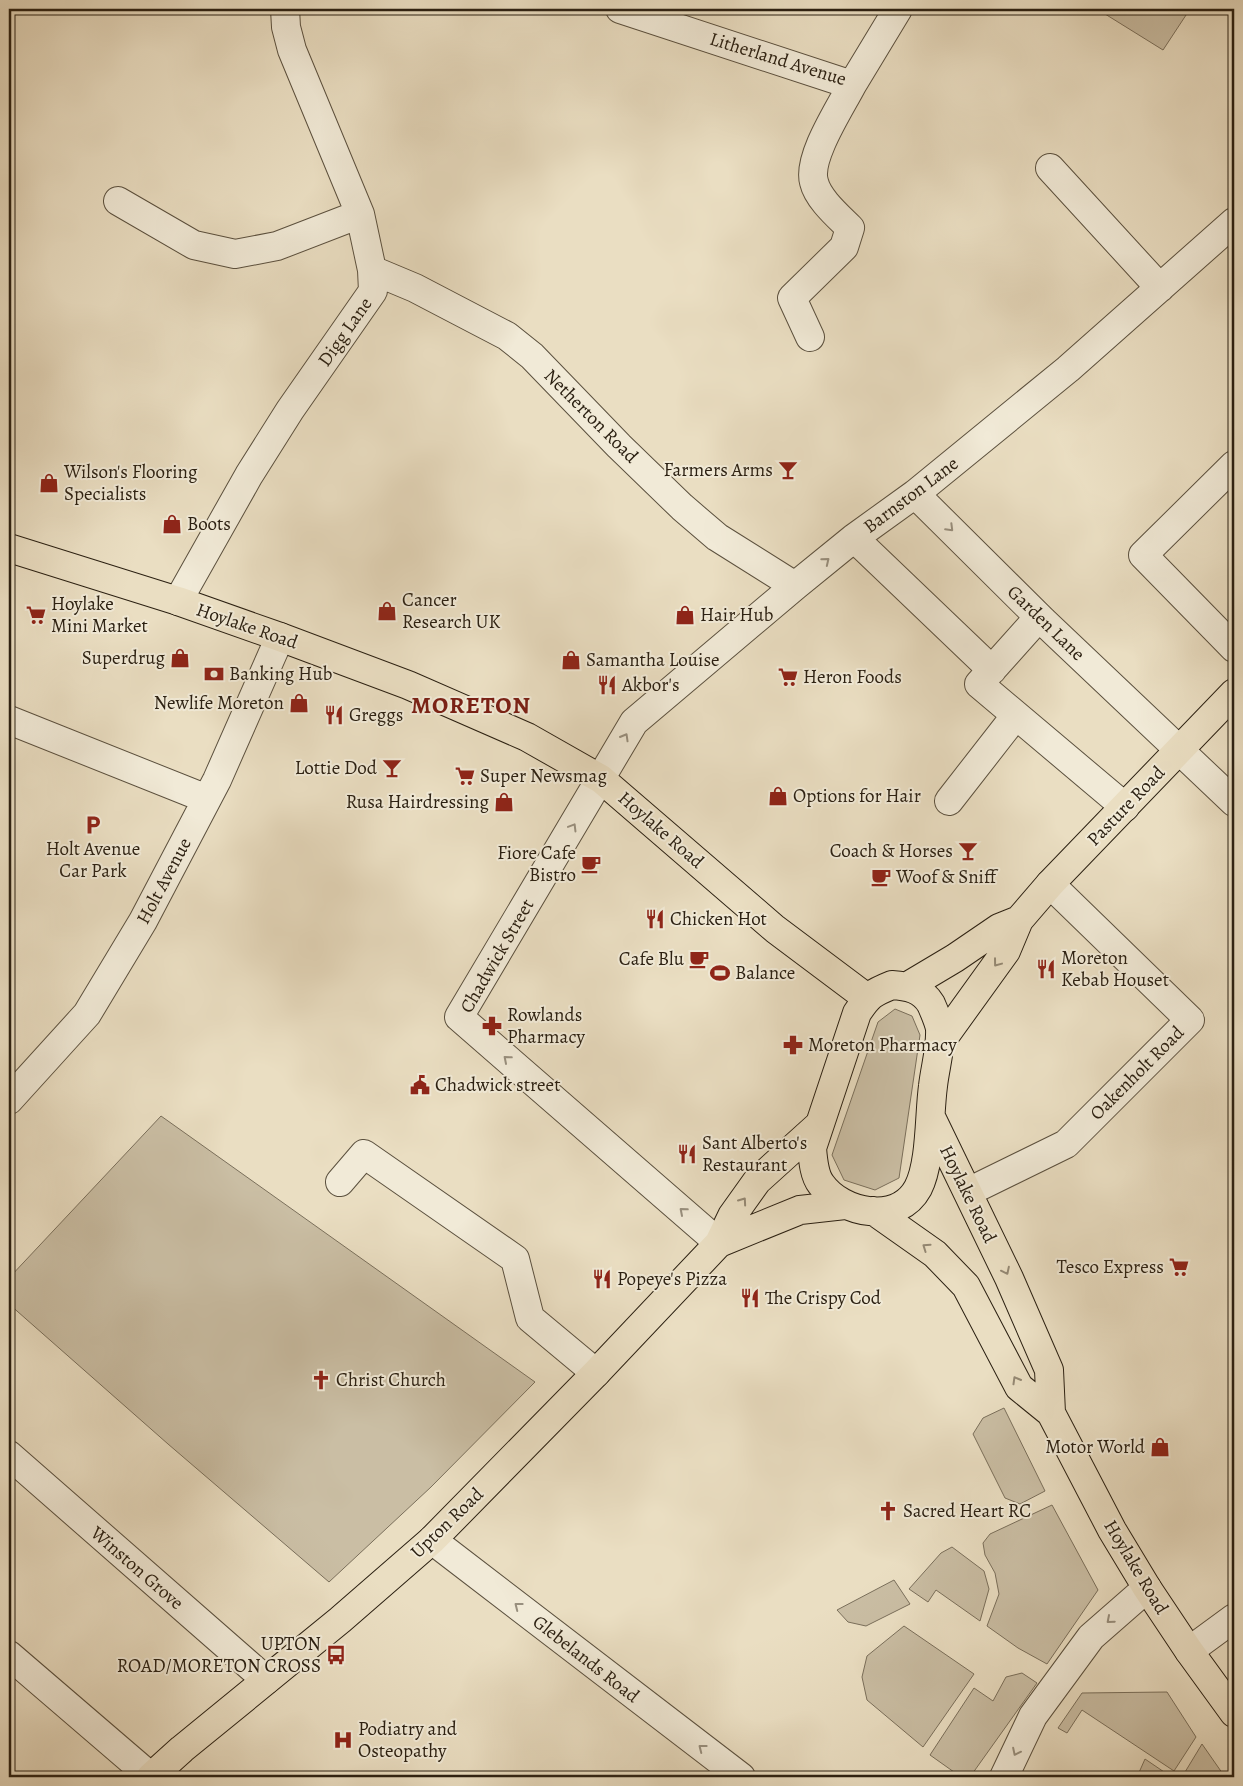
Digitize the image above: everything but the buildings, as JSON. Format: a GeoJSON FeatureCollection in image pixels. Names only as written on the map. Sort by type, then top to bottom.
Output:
{"type":"FeatureCollection","features":[{"type":"Feature","properties":{"kind":"main road","name":"Hoylake Road"},"geometry":{"type":"LineString","coordinates":[[9,548],[280,637],[408,685],[527,737],[601,779],[775,928],[866,998]]}},
{"type":"Feature","properties":{"kind":"main road","name":"Pasture Road"},"geometry":{"type":"LineString","coordinates":[[939,1044],[1006,951],[1019,920],[1050,884],[1234,693]]}},
{"type":"Feature","properties":{"kind":"main road","name":"Pasture Road"},"geometry":{"type":"LineString","coordinates":[[908,986],[955,958],[999,928],[1019,920]]}},
{"type":"Feature","properties":{"kind":"main road"},"geometry":{"type":"LineString","coordinates":[[892,985],[908,986],[920,992],[931,1004],[940,1028],[924,1172],[918,1188],[909,1200],[893,1209],[874,1211],[845,1205],[833,1197],[820,1183],[814,1166],[812,1148],[857,1013],[866,998],[874,992],[892,985]]}},
{"type":"Feature","properties":{"kind":"main road","name":"Hoylake Road"},"geometry":{"type":"LineString","coordinates":[[931,1117],[1009,1278],[1049,1370],[1051,1413]]}},
{"type":"Feature","properties":{"kind":"main road","name":"Upton Road"},"geometry":{"type":"LineString","coordinates":[[151,1777],[182,1749],[340,1620],[432,1540],[596,1373],[719,1243],[732,1216],[757,1181],[820,1124]]}},
{"type":"Feature","properties":{"kind":"main road","name":"Upton Road"},"geometry":{"type":"LineString","coordinates":[[719,1243],[800,1210],[845,1205]]}},
{"type":"Feature","properties":{"kind":"main road","name":"Hoylake Road"},"geometry":{"type":"LineString","coordinates":[[874,1211],[935,1254],[966,1286],[1019,1387],[1051,1413],[1112,1530],[1147,1588],[1189,1651],[1234,1712]]}},
{"type":"Feature","properties":{"kind":"street","name":"Digg Lane"},"geometry":{"type":"LineString","coordinates":[[178,602],[248,475],[290,410],[373,291],[372,270],[360,214],[292,50],[286,27],[285,9]]}},
{"type":"Feature","properties":{"kind":"street","name":"Litherland Avenue"},"geometry":{"type":"LineString","coordinates":[[620,9],[852,85],[898,9]]}},
{"type":"Feature","properties":{"kind":"street"},"geometry":{"type":"LineString","coordinates":[[810,337],[792,298],[844,247],[850,228],[834,213],[821,194],[814,182],[813,165],[822,143],[852,85]]}},
{"type":"Feature","properties":{"kind":"street"},"geometry":{"type":"LineString","coordinates":[[1050,168],[1160,288]]}},
{"type":"Feature","properties":{"kind":"street"},"geometry":{"type":"LineString","coordinates":[[118,201],[194,245],[235,254],[277,246],[360,214]]}},
{"type":"Feature","properties":{"kind":"street","name":"Barnston Lane"},"geometry":{"type":"LineString","coordinates":[[601,779],[634,722],[795,586],[854,538],[915,494],[1068,369],[1160,288],[1230,234]]}},
{"type":"Feature","properties":{"kind":"street","name":"Netherton Road"},"geometry":{"type":"LineString","coordinates":[[372,270],[415,288],[507,336],[532,356],[619,446],[682,507],[717,537],[795,586]]}},
{"type":"Feature","properties":{"kind":"street"},"geometry":{"type":"LineString","coordinates":[[1234,465],[1143,555],[1234,648]]}},
{"type":"Feature","properties":{"kind":"street","name":"Garden Lane"},"geometry":{"type":"LineString","coordinates":[[915,494],[1039,617],[1234,802]]}},
{"type":"Feature","properties":{"kind":"street"},"geometry":{"type":"LineString","coordinates":[[854,538],[992,670]]}},
{"type":"Feature","properties":{"kind":"street"},"geometry":{"type":"LineString","coordinates":[[1039,617],[979,684],[1125,807]]}},
{"type":"Feature","properties":{"kind":"street","name":"Holt Avenue"},"geometry":{"type":"LineString","coordinates":[[9,1100],[88,1014],[144,921],[207,799],[280,637]]}},
{"type":"Feature","properties":{"kind":"street"},"geometry":{"type":"LineString","coordinates":[[950,801],[1016,715]]}},
{"type":"Feature","properties":{"kind":"street"},"geometry":{"type":"LineString","coordinates":[[9,720],[207,799]]}},
{"type":"Feature","properties":{"kind":"street","name":"Chadwick Street"},"geometry":{"type":"LineString","coordinates":[[601,779],[459,1017],[719,1243]]}},
{"type":"Feature","properties":{"kind":"street","name":"Oakenholt Road"},"geometry":{"type":"LineString","coordinates":[[968,1192],[1066,1144],[1190,1020],[1050,884]]}},
{"type":"Feature","properties":{"kind":"street"},"geometry":{"type":"LineString","coordinates":[[340,1182],[364,1154],[515,1259],[530,1318],[596,1373]]}},
{"type":"Feature","properties":{"kind":"street","name":"Winston Grove"},"geometry":{"type":"LineString","coordinates":[[9,1455],[266,1680]]}},
{"type":"Feature","properties":{"kind":"street","name":"Glebelands Road"},"geometry":{"type":"LineString","coordinates":[[432,1540],[741,1777]]}},
{"type":"Feature","properties":{"kind":"street"},"geometry":{"type":"LineString","coordinates":[[1004,1777],[1033,1716],[1091,1637],[1147,1588]]}},
{"type":"Feature","properties":{"kind":"street"},"geometry":{"type":"LineString","coordinates":[[1189,1651],[1234,1618]]}},
{"type":"Feature","properties":{"kind":"street"},"geometry":{"type":"LineString","coordinates":[[9,1655],[151,1777]]}},
{"type":"Feature","properties":{"kind":"shaded area"},"geometry":{"type":"Polygon","coordinates":[[[1097,9],[1190,9],[1163,50],[1097,9]]]}},
{"type":"Feature","properties":{"kind":"shaded area"},"geometry":{"type":"Polygon","coordinates":[[[895,1009],[912,1016],[920,1035],[899,1178],[875,1190],[844,1180],[832,1155],[878,1022],[895,1009]]]}},
{"type":"Feature","properties":{"kind":"shaded area"},"geometry":{"type":"Polygon","coordinates":[[[161,1116],[535,1382],[431,1487],[329,1582],[9,1304],[9,1278],[161,1116]]]}},
{"type":"Feature","properties":{"kind":"shaded area"},"geometry":{"type":"Polygon","coordinates":[[[1004,1408],[1045,1491],[1020,1504],[1005,1498],[973,1434],[983,1418],[1004,1408]]]}},
{"type":"Feature","properties":{"kind":"shaded area"},"geometry":{"type":"Polygon","coordinates":[[[1052,1505],[1098,1590],[1047,1664],[1018,1648],[987,1626],[999,1594],[995,1573],[985,1555],[983,1543],[990,1534],[1052,1505]]]}},
{"type":"Feature","properties":{"kind":"shaded area"},"geometry":{"type":"Polygon","coordinates":[[[952,1547],[984,1571],[989,1589],[980,1621],[936,1590],[928,1602],[909,1589],[941,1553],[952,1547]]]}},
{"type":"Feature","properties":{"kind":"shaded area"},"geometry":{"type":"Polygon","coordinates":[[[894,1580],[910,1604],[866,1626],[848,1622],[837,1610],[894,1580]]]}},
{"type":"Feature","properties":{"kind":"shaded area"},"geometry":{"type":"Polygon","coordinates":[[[904,1626],[974,1674],[923,1747],[867,1700],[862,1677],[867,1656],[904,1626]]]}},
{"type":"Feature","properties":{"kind":"shaded area"},"geometry":{"type":"Polygon","coordinates":[[[1022,1673],[1037,1683],[970,1777],[961,1777],[930,1755],[974,1688],[993,1701],[1006,1677],[1022,1673]]]}},
{"type":"Feature","properties":{"kind":"shaded area"},"geometry":{"type":"Polygon","coordinates":[[[1167,1692],[1196,1737],[1174,1771],[1082,1710],[1067,1733],[1058,1728],[1082,1693],[1167,1692]]]}},
{"type":"Feature","properties":{"kind":"shaded area"},"geometry":{"type":"Polygon","coordinates":[[[1202,1744],[1225,1777],[1182,1777],[1202,1744]]]}},
{"type":"Feature","properties":{"kind":"shaded area"},"geometry":{"type":"Polygon","coordinates":[[[1145,1759],[1170,1776],[1137,1777],[1145,1759]]]}},
{"type":"Feature","properties":{"kind":"place","name":"Farmers Arms"},"geometry":{"type":"Point","coordinates":[788,470]}},
{"type":"Feature","properties":{"kind":"place","name":"Wilson's Flooring Specialists"},"geometry":{"type":"Point","coordinates":[49,483]}},
{"type":"Feature","properties":{"kind":"place","name":"Boots"},"geometry":{"type":"Point","coordinates":[172,524]}},
{"type":"Feature","properties":{"kind":"place","name":"Cancer Research UK"},"geometry":{"type":"Point","coordinates":[387,611]}},
{"type":"Feature","properties":{"kind":"place","name":"Hoylake Mini Market"},"geometry":{"type":"Point","coordinates":[36,615]}},
{"type":"Feature","properties":{"kind":"place","name":"Hair Hub"},"geometry":{"type":"Point","coordinates":[685,615]}},
{"type":"Feature","properties":{"kind":"place","name":"Superdrug"},"geometry":{"type":"Point","coordinates":[180,658]}},
{"type":"Feature","properties":{"kind":"place","name":"Samantha Louise"},"geometry":{"type":"Point","coordinates":[571,660]}},
{"type":"Feature","properties":{"kind":"place","name":"Banking Hub"},"geometry":{"type":"Point","coordinates":[214,674]}},
{"type":"Feature","properties":{"kind":"place","name":"Heron Foods"},"geometry":{"type":"Point","coordinates":[788,677]}},
{"type":"Feature","properties":{"kind":"place","name":"Akbor's"},"geometry":{"type":"Point","coordinates":[607,685]}},
{"type":"Feature","properties":{"kind":"place","name":"Newlife Moreton"},"geometry":{"type":"Point","coordinates":[299,703]}},
{"type":"Feature","properties":{"kind":"place","name":"Greggs"},"geometry":{"type":"Point","coordinates":[334,715]}},
{"type":"Feature","properties":{"kind":"place","name":"Lottie Dod"},"geometry":{"type":"Point","coordinates":[392,768]}},
{"type":"Feature","properties":{"kind":"place","name":"Super Newsmag"},"geometry":{"type":"Point","coordinates":[465,776]}},
{"type":"Feature","properties":{"kind":"place","name":"Options for Hair"},"geometry":{"type":"Point","coordinates":[778,796]}},
{"type":"Feature","properties":{"kind":"place","name":"Rusa Hairdressing"},"geometry":{"type":"Point","coordinates":[504,802]}},
{"type":"Feature","properties":{"kind":"place","name":"Holt Avenue Car Park"},"geometry":{"type":"Point","coordinates":[93,825]}},
{"type":"Feature","properties":{"kind":"place","name":"Coach & Horses"},"geometry":{"type":"Point","coordinates":[968,851]}},
{"type":"Feature","properties":{"kind":"place","name":"Fiore Cafe Bistro"},"geometry":{"type":"Point","coordinates":[591,864]}},
{"type":"Feature","properties":{"kind":"place","name":"Woof & Sniff"},"geometry":{"type":"Point","coordinates":[881,877]}},
{"type":"Feature","properties":{"kind":"place","name":"Chicken Hot"},"geometry":{"type":"Point","coordinates":[655,919]}},
{"type":"Feature","properties":{"kind":"place","name":"Cafe Blu"},"geometry":{"type":"Point","coordinates":[699,959]}},
{"type":"Feature","properties":{"kind":"place","name":"Moreton Kebab Houset"},"geometry":{"type":"Point","coordinates":[1046,969]}},
{"type":"Feature","properties":{"kind":"place","name":"Balance"},"geometry":{"type":"Point","coordinates":[720,973]}},
{"type":"Feature","properties":{"kind":"place","name":"Rowlands Pharmacy"},"geometry":{"type":"Point","coordinates":[492,1026]}},
{"type":"Feature","properties":{"kind":"place","name":"Moreton Pharmacy"},"geometry":{"type":"Point","coordinates":[793,1045]}},
{"type":"Feature","properties":{"kind":"place","name":"Chadwick street"},"geometry":{"type":"Point","coordinates":[420,1085]}},
{"type":"Feature","properties":{"kind":"place","name":"Sant Alberto's Restaurant"},"geometry":{"type":"Point","coordinates":[687,1154]}},
{"type":"Feature","properties":{"kind":"place","name":"Tesco Express"},"geometry":{"type":"Point","coordinates":[1179,1267]}},
{"type":"Feature","properties":{"kind":"place","name":"Popeye's Pizza"},"geometry":{"type":"Point","coordinates":[602,1279]}},
{"type":"Feature","properties":{"kind":"place","name":"The Crispy Cod"},"geometry":{"type":"Point","coordinates":[750,1298]}},
{"type":"Feature","properties":{"kind":"place","name":"Christ Church"},"geometry":{"type":"Point","coordinates":[321,1380]}},
{"type":"Feature","properties":{"kind":"place","name":"Motor World"},"geometry":{"type":"Point","coordinates":[1160,1447]}},
{"type":"Feature","properties":{"kind":"place","name":"Sacred Heart RC"},"geometry":{"type":"Point","coordinates":[888,1511]}},
{"type":"Feature","properties":{"kind":"place","name":"UPTON ROAD/MORETON CROSS"},"geometry":{"type":"Point","coordinates":[336,1655]}},
{"type":"Feature","properties":{"kind":"place","name":"Podiatry and Osteopathy"},"geometry":{"type":"Point","coordinates":[343,1740]}},
{"type":"Feature","properties":{"kind":"district","name":"MORETON"},"geometry":{"type":"Point","coordinates":[471,705]}}]}
